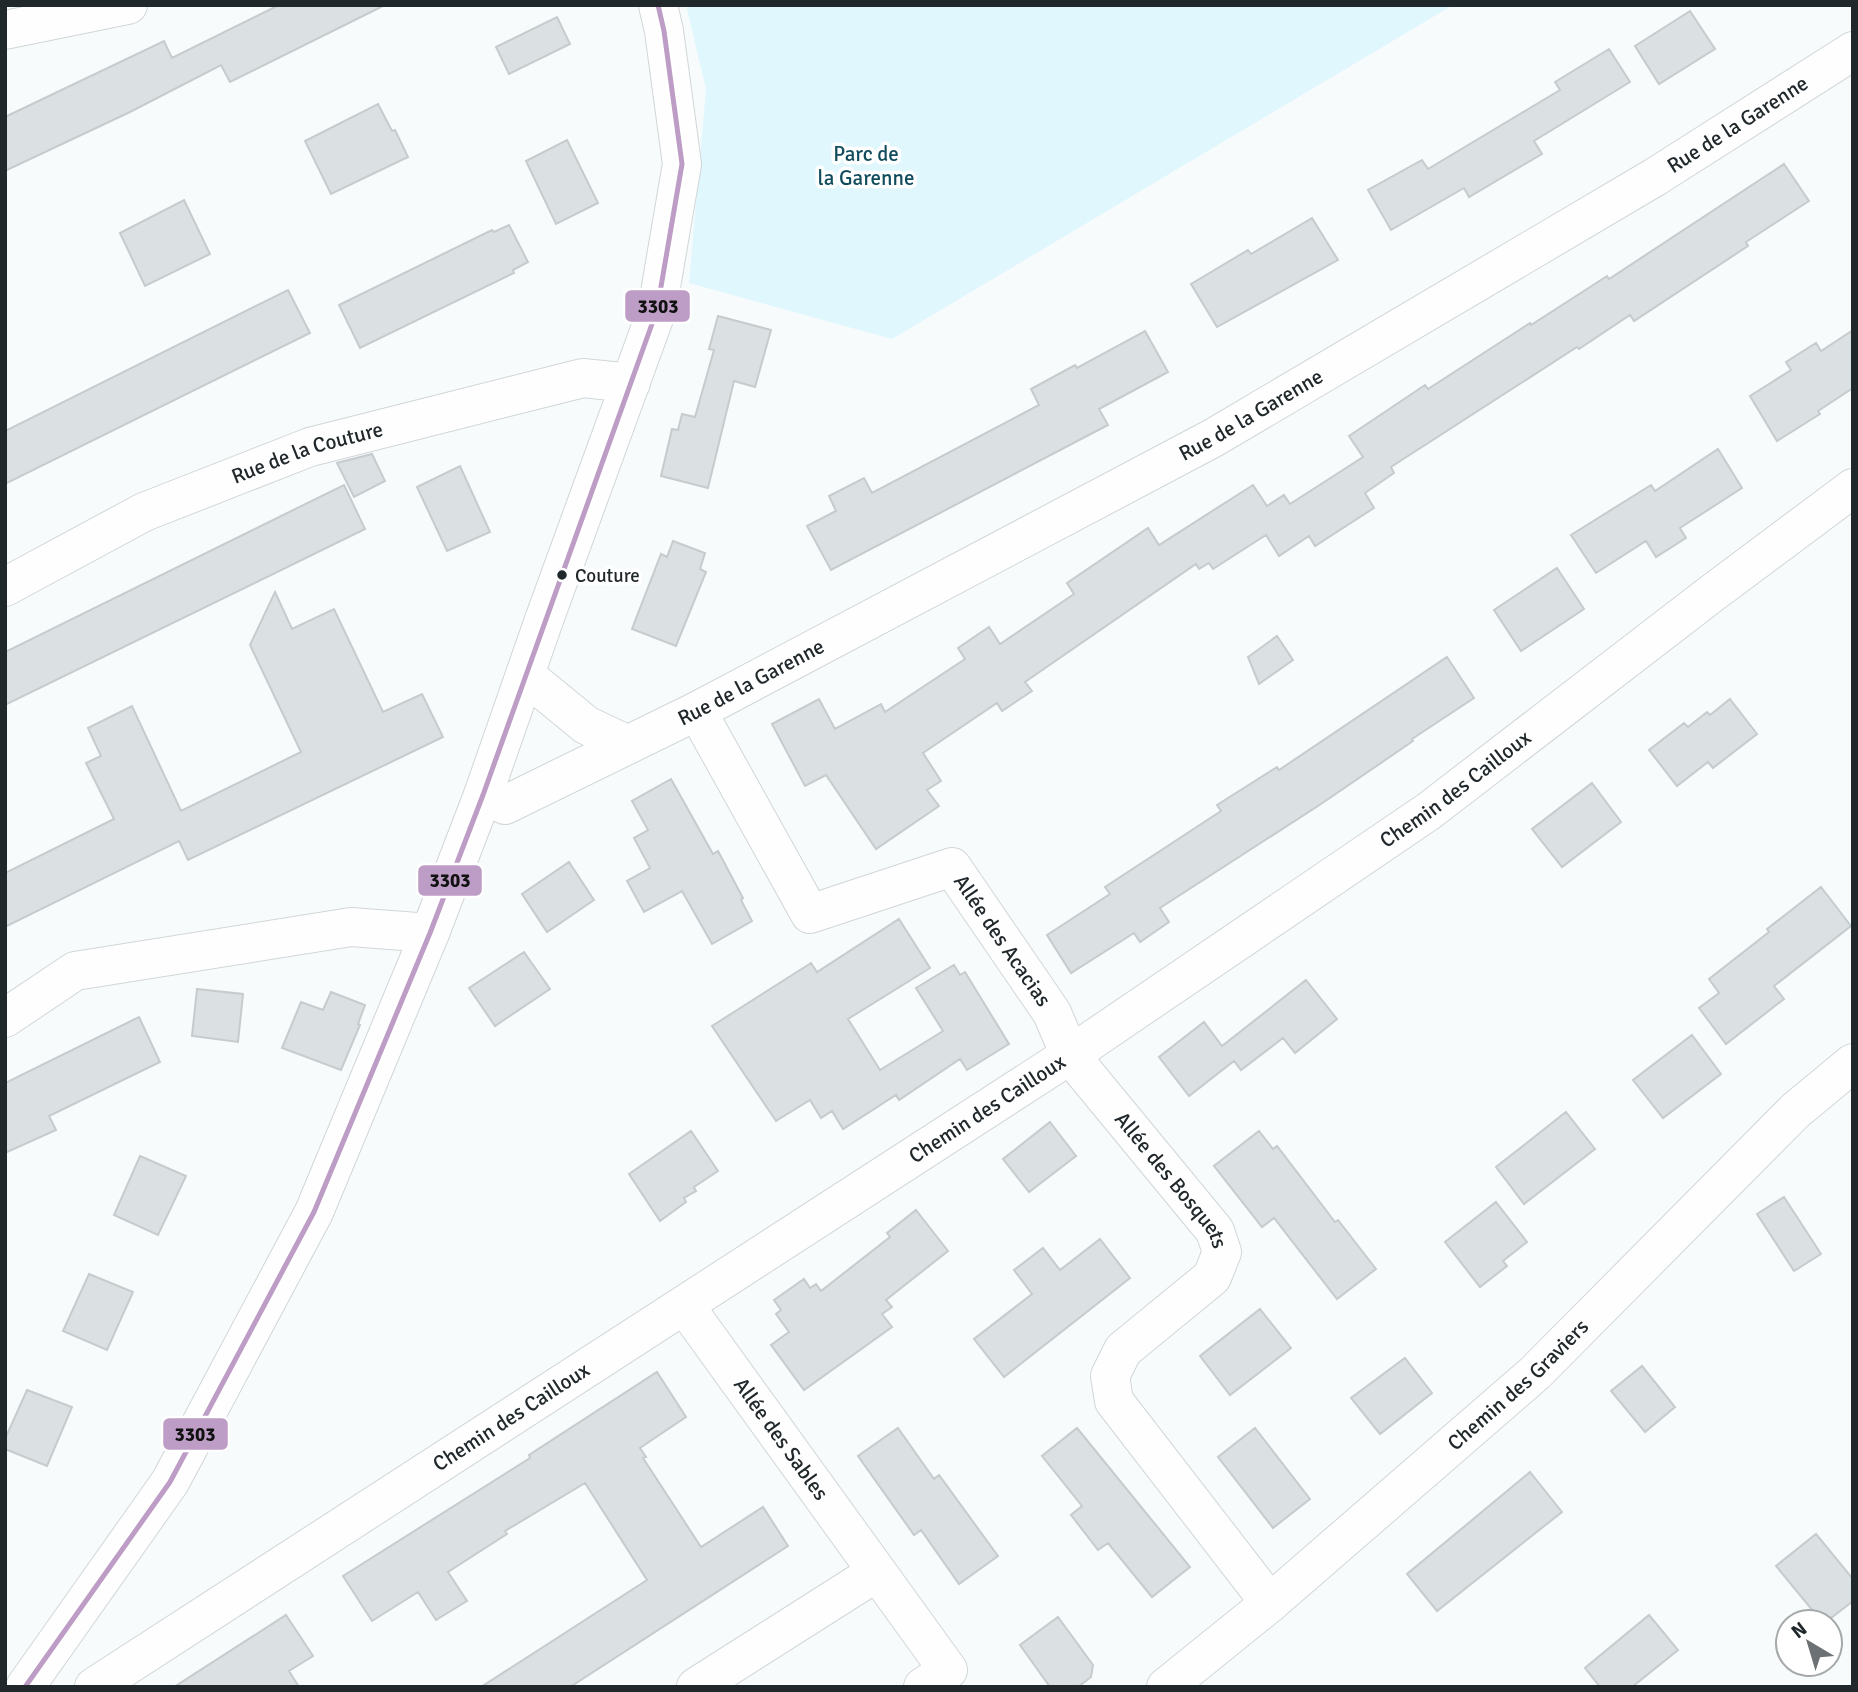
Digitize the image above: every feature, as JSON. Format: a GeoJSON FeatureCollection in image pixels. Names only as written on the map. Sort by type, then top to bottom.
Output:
{"type":"FeatureCollection","features":[{"type":"Feature","properties":{"kind":"street"},"geometry":{"type":"LineString","coordinates":[[5,30],[128,5]]}},
{"type":"Feature","properties":{"kind":"street"},"geometry":{"type":"LineString","coordinates":[[25,1687],[170,1482],[314,1212],[430,933],[483,795],[657,310],[682,164],[658,5]]}},
{"type":"Feature","properties":{"kind":"street","name":"Rue de la Garenne"},"geometry":{"type":"LineString","coordinates":[[483,795],[505,805],[628,745],[1213,438],[1655,177],[1853,51]]}},
{"type":"Feature","properties":{"kind":"street","name":"Rue de la Couture"},"geometry":{"type":"LineString","coordinates":[[5,587],[144,512],[310,447],[583,377],[631,383]]}},
{"type":"Feature","properties":{"kind":"street","name":"Chemin des Cailloux"},"geometry":{"type":"LineString","coordinates":[[94,1687],[1070,1055],[1429,811],[1710,594],[1853,488]]}},
{"type":"Feature","properties":{"kind":"street"},"geometry":{"type":"LineString","coordinates":[[525,674],[586,725],[628,745]]}},
{"type":"Feature","properties":{"kind":"street","name":"Allée des Acacias"},"geometry":{"type":"LineString","coordinates":[[697,711],[810,914],[952,867],[1052,1013],[1070,1055]]}},
{"type":"Feature","properties":{"kind":"street"},"geometry":{"type":"LineString","coordinates":[[5,1018],[75,971],[351,927],[430,933]]}},
{"type":"Feature","properties":{"kind":"street","name":"Allée des Bosquets"},"geometry":{"type":"LineString","coordinates":[[1070,1055],[1215,1231],[1222,1252],[1212,1277],[1123,1350],[1110,1376],[1114,1401],[1270,1603]]}},
{"type":"Feature","properties":{"kind":"street","name":"Chemin des Graviers"},"geometry":{"type":"LineString","coordinates":[[1166,1687],[1270,1603],[1535,1373],[1795,1111],[1853,1063]]}},
{"type":"Feature","properties":{"kind":"street","name":"Allée des Sables"},"geometry":{"type":"LineString","coordinates":[[685,1306],[948,1670],[923,1687]]}},
{"type":"Feature","properties":{"kind":"street"},"geometry":{"type":"LineString","coordinates":[[696,1687],[877,1572]]}},
{"type":"Feature","properties":{"kind":"green space","name":"Parc de la Garenne"},"geometry":{"type":"Polygon","coordinates":[[[686,5],[1453,5],[892,339],[689,283],[706,89],[686,5]]]}},
{"type":"Feature","properties":{"kind":"building"},"geometry":{"type":"Polygon","coordinates":[[[279,5],[385,5],[230,82],[221,65],[130,112],[5,171],[5,117],[164,41],[172,58],[279,5]]]}},
{"type":"Feature","properties":{"kind":"building"},"geometry":{"type":"Polygon","coordinates":[[[1690,11],[1715,49],[1659,84],[1635,46],[1690,11]]]}},
{"type":"Feature","properties":{"kind":"building"},"geometry":{"type":"Polygon","coordinates":[[[557,17],[570,44],[509,74],[496,47],[557,17]]]}},
{"type":"Feature","properties":{"kind":"building"},"geometry":{"type":"Polygon","coordinates":[[[1609,49],[1630,82],[1534,141],[1542,154],[1469,197],[1464,188],[1391,230],[1368,190],[1422,160],[1428,169],[1560,90],[1555,82],[1609,49]]]}},
{"type":"Feature","properties":{"kind":"building"},"geometry":{"type":"Polygon","coordinates":[[[378,104],[408,157],[331,194],[305,141],[378,104]]]}},
{"type":"Feature","properties":{"kind":"building"},"geometry":{"type":"Polygon","coordinates":[[[567,140],[598,203],[556,224],[526,161],[567,140]]]}},
{"type":"Feature","properties":{"kind":"building"},"geometry":{"type":"Polygon","coordinates":[[[1784,164],[1809,201],[1746,242],[1748,246],[1634,321],[1630,315],[1391,467],[1394,473],[1365,493],[1374,508],[1315,546],[1309,536],[1279,556],[1266,535],[1213,569],[1209,563],[1199,569],[1196,564],[1025,682],[1032,691],[1002,711],[997,703],[923,753],[941,781],[927,790],[939,806],[876,849],[826,775],[805,786],[772,724],[819,699],[835,729],[881,704],[885,712],[965,659],[958,648],[989,627],[1000,644],[1074,594],[1067,583],[1148,528],[1159,545],[1253,485],[1267,506],[1284,495],[1290,504],[1363,457],[1349,436],[1425,385],[1428,389],[1607,276],[1609,279],[1784,164]]]}},
{"type":"Feature","properties":{"kind":"building"},"geometry":{"type":"Polygon","coordinates":[[[184,200],[210,254],[145,286],[120,233],[184,200]]]}},
{"type":"Feature","properties":{"kind":"building"},"geometry":{"type":"Polygon","coordinates":[[[1312,218],[1338,260],[1217,327],[1191,284],[1248,250],[1251,254],[1312,218]]]}},
{"type":"Feature","properties":{"kind":"building"},"geometry":{"type":"Polygon","coordinates":[[[509,225],[528,262],[513,270],[514,273],[360,348],[339,305],[492,230],[494,232],[509,225]]]}},
{"type":"Feature","properties":{"kind":"building"},"geometry":{"type":"Polygon","coordinates":[[[288,290],[310,333],[5,484],[5,431],[288,290]]]}},
{"type":"Feature","properties":{"kind":"building"},"geometry":{"type":"Polygon","coordinates":[[[718,316],[771,330],[755,387],[734,381],[708,488],[661,476],[672,429],[678,430],[682,414],[695,417],[714,350],[709,349],[718,316]]]}},
{"type":"Feature","properties":{"kind":"building"},"geometry":{"type":"Polygon","coordinates":[[[1853,330],[1853,388],[1818,411],[1820,414],[1777,441],[1750,396],[1791,370],[1786,362],[1816,343],[1821,351],[1853,330]]]}},
{"type":"Feature","properties":{"kind":"building"},"geometry":{"type":"Polygon","coordinates":[[[1145,331],[1168,372],[1099,409],[1108,425],[831,570],[807,526],[836,511],[829,496],[864,478],[872,493],[1039,405],[1031,389],[1075,365],[1077,368],[1145,331]]]}},
{"type":"Feature","properties":{"kind":"building"},"geometry":{"type":"Polygon","coordinates":[[[1718,449],[1742,488],[1680,528],[1686,538],[1656,557],[1646,541],[1596,573],[1571,535],[1651,485],[1655,491],[1718,449]]]}},
{"type":"Feature","properties":{"kind":"building"},"geometry":{"type":"Polygon","coordinates":[[[372,454],[385,481],[354,497],[337,463],[372,454]]]}},
{"type":"Feature","properties":{"kind":"building"},"geometry":{"type":"Polygon","coordinates":[[[460,466],[490,532],[447,551],[417,487],[460,466]]]}},
{"type":"Feature","properties":{"kind":"building"},"geometry":{"type":"Polygon","coordinates":[[[344,485],[365,529],[5,705],[5,652],[344,485]]]}},
{"type":"Feature","properties":{"kind":"building"},"geometry":{"type":"Polygon","coordinates":[[[673,541],[705,553],[700,569],[706,572],[676,646],[632,629],[661,554],[667,557],[673,541]]]}},
{"type":"Feature","properties":{"kind":"building"},"geometry":{"type":"Polygon","coordinates":[[[1557,568],[1584,609],[1521,651],[1494,610],[1557,568]]]}},
{"type":"Feature","properties":{"kind":"building"},"geometry":{"type":"Polygon","coordinates":[[[275,592],[292,629],[334,609],[383,712],[422,694],[443,737],[188,860],[179,841],[5,927],[5,873],[114,819],[86,763],[101,756],[88,728],[132,706],[181,811],[301,752],[250,645],[275,592]]]}},
{"type":"Feature","properties":{"kind":"building"},"geometry":{"type":"Polygon","coordinates":[[[1277,636],[1293,660],[1259,684],[1248,657],[1277,636]]]}},
{"type":"Feature","properties":{"kind":"building"},"geometry":{"type":"Polygon","coordinates":[[[1447,657],[1474,698],[1321,804],[1160,908],[1169,922],[1140,942],[1134,933],[1071,973],[1047,935],[1110,894],[1105,887],[1221,811],[1217,805],[1277,767],[1279,770],[1447,657]]]}},
{"type":"Feature","properties":{"kind":"building"},"geometry":{"type":"Polygon","coordinates":[[[1730,699],[1757,734],[1713,768],[1708,762],[1677,786],[1649,750],[1684,723],[1688,727],[1707,712],[1710,715],[1730,699]]]}},
{"type":"Feature","properties":{"kind":"building"},"geometry":{"type":"Polygon","coordinates":[[[671,779],[713,854],[718,851],[752,921],[712,944],[682,891],[644,912],[627,881],[650,868],[634,838],[648,830],[632,801],[671,779]]]}},
{"type":"Feature","properties":{"kind":"building"},"geometry":{"type":"Polygon","coordinates":[[[1592,783],[1621,822],[1562,867],[1532,829],[1592,783]]]}},
{"type":"Feature","properties":{"kind":"building"},"geometry":{"type":"Polygon","coordinates":[[[569,862],[594,900],[547,932],[522,894],[569,862]]]}},
{"type":"Feature","properties":{"kind":"building"},"geometry":{"type":"Polygon","coordinates":[[[1821,887],[1851,926],[1774,986],[1784,999],[1726,1044],[1699,1008],[1719,993],[1709,979],[1821,887]]]}},
{"type":"Feature","properties":{"kind":"building"},"geometry":{"type":"Polygon","coordinates":[[[899,919],[930,968],[848,1019],[880,1070],[943,1031],[916,988],[954,965],[960,975],[965,972],[1009,1044],[967,1070],[960,1059],[899,1100],[896,1095],[843,1129],[832,1111],[821,1118],[810,1100],[776,1121],[712,1026],[811,963],[817,972],[899,919]]]}},
{"type":"Feature","properties":{"kind":"building"},"geometry":{"type":"Polygon","coordinates":[[[524,952],[550,989],[495,1026],[469,988],[524,952]]]}},
{"type":"Feature","properties":{"kind":"building"},"geometry":{"type":"Polygon","coordinates":[[[1306,980],[1337,1019],[1295,1053],[1283,1038],[1241,1070],[1234,1061],[1189,1096],[1159,1057],[1204,1022],[1222,1046],[1306,980]]]}},
{"type":"Feature","properties":{"kind":"building"},"geometry":{"type":"Polygon","coordinates":[[[197,989],[243,994],[238,1042],[192,1036],[197,989]]]}},
{"type":"Feature","properties":{"kind":"building"},"geometry":{"type":"Polygon","coordinates":[[[331,992],[365,1005],[358,1024],[360,1025],[341,1070],[282,1048],[301,1002],[323,1010],[331,992]]]}},
{"type":"Feature","properties":{"kind":"building"},"geometry":{"type":"Polygon","coordinates":[[[139,1017],[160,1062],[49,1116],[56,1130],[5,1153],[5,1083],[139,1017]]]}},
{"type":"Feature","properties":{"kind":"building"},"geometry":{"type":"Polygon","coordinates":[[[1692,1035],[1721,1074],[1663,1118],[1633,1080],[1692,1035]]]}},
{"type":"Feature","properties":{"kind":"building"},"geometry":{"type":"Polygon","coordinates":[[[1566,1112],[1595,1149],[1524,1204],[1496,1167],[1566,1112]]]}},
{"type":"Feature","properties":{"kind":"building"},"geometry":{"type":"Polygon","coordinates":[[[1050,1122],[1076,1156],[1029,1192],[1003,1159],[1050,1122]]]}},
{"type":"Feature","properties":{"kind":"building"},"geometry":{"type":"Polygon","coordinates":[[[691,1131],[718,1171],[694,1187],[696,1191],[684,1198],[686,1202],[660,1221],[629,1174],[691,1131]]]}},
{"type":"Feature","properties":{"kind":"building"},"geometry":{"type":"Polygon","coordinates":[[[1259,1131],[1273,1149],[1277,1146],[1335,1222],[1338,1220],[1376,1269],[1337,1299],[1274,1218],[1262,1227],[1214,1166],[1259,1131]]]}},
{"type":"Feature","properties":{"kind":"building"},"geometry":{"type":"Polygon","coordinates":[[[140,1156],[186,1176],[158,1235],[114,1215],[140,1156]]]}},
{"type":"Feature","properties":{"kind":"building"},"geometry":{"type":"Polygon","coordinates":[[[1784,1197],[1821,1254],[1794,1271],[1757,1214],[1784,1197]]]}},
{"type":"Feature","properties":{"kind":"building"},"geometry":{"type":"Polygon","coordinates":[[[1496,1202],[1527,1242],[1503,1261],[1507,1266],[1480,1287],[1445,1242],[1496,1202]]]}},
{"type":"Feature","properties":{"kind":"building"},"geometry":{"type":"Polygon","coordinates":[[[916,1210],[948,1251],[886,1300],[892,1307],[882,1314],[892,1327],[804,1390],[771,1345],[789,1332],[776,1314],[781,1310],[774,1300],[804,1279],[810,1288],[816,1284],[821,1291],[890,1237],[887,1233],[916,1210]]]}},
{"type":"Feature","properties":{"kind":"building"},"geometry":{"type":"Polygon","coordinates":[[[1100,1239],[1130,1278],[1004,1377],[974,1339],[1032,1294],[1014,1270],[1043,1248],[1060,1270],[1100,1239]]]}},
{"type":"Feature","properties":{"kind":"building"},"geometry":{"type":"Polygon","coordinates":[[[89,1274],[133,1292],[107,1350],[63,1331],[89,1274]]]}},
{"type":"Feature","properties":{"kind":"building"},"geometry":{"type":"Polygon","coordinates":[[[1260,1309],[1291,1348],[1230,1395],[1200,1356],[1260,1309]]]}},
{"type":"Feature","properties":{"kind":"building"},"geometry":{"type":"Polygon","coordinates":[[[1405,1358],[1432,1393],[1380,1434],[1351,1398],[1405,1358]]]}},
{"type":"Feature","properties":{"kind":"building"},"geometry":{"type":"Polygon","coordinates":[[[1642,1366],[1675,1407],[1645,1432],[1611,1391],[1642,1366]]]}},
{"type":"Feature","properties":{"kind":"building"},"geometry":{"type":"Polygon","coordinates":[[[657,1372],[686,1417],[640,1448],[646,1457],[643,1458],[701,1547],[763,1507],[788,1546],[570,1687],[481,1687],[647,1580],[585,1483],[505,1531],[507,1534],[448,1572],[467,1601],[436,1620],[418,1592],[372,1621],[343,1576],[530,1458],[529,1455],[657,1372]]]}},
{"type":"Feature","properties":{"kind":"building"},"geometry":{"type":"Polygon","coordinates":[[[27,1390],[72,1407],[47,1466],[5,1449],[5,1439],[27,1390]]]}},
{"type":"Feature","properties":{"kind":"building"},"geometry":{"type":"Polygon","coordinates":[[[898,1428],[934,1479],[939,1475],[998,1556],[959,1584],[921,1530],[914,1535],[858,1456],[898,1428]]]}},
{"type":"Feature","properties":{"kind":"building"},"geometry":{"type":"Polygon","coordinates":[[[1077,1428],[1190,1567],[1152,1597],[1108,1543],[1098,1550],[1071,1515],[1082,1506],[1042,1456],[1077,1428]]]}},
{"type":"Feature","properties":{"kind":"building"},"geometry":{"type":"Polygon","coordinates":[[[1255,1428],[1310,1499],[1273,1528],[1218,1457],[1255,1428]]]}},
{"type":"Feature","properties":{"kind":"building"},"geometry":{"type":"Polygon","coordinates":[[[1530,1472],[1562,1512],[1437,1611],[1407,1574],[1530,1472]]]}},
{"type":"Feature","properties":{"kind":"building"},"geometry":{"type":"Polygon","coordinates":[[[1816,1534],[1853,1579],[1853,1601],[1844,1608],[1810,1608],[1776,1566],[1816,1534]]]}},
{"type":"Feature","properties":{"kind":"building"},"geometry":{"type":"Polygon","coordinates":[[[286,1615],[313,1656],[289,1671],[299,1687],[174,1687],[286,1615]]]}},
{"type":"Feature","properties":{"kind":"building"},"geometry":{"type":"Polygon","coordinates":[[[1649,1615],[1678,1650],[1632,1687],[1600,1687],[1585,1668],[1649,1615]]]}},
{"type":"Feature","properties":{"kind":"building"},"geometry":{"type":"Polygon","coordinates":[[[1058,1617],[1093,1665],[1091,1677],[1078,1687],[1050,1687],[1020,1645],[1058,1617]]]}},
{"type":"Feature","properties":{"kind":"transit line","name":"3303"},"geometry":{"type":"LineString","coordinates":[[25,1687],[170,1482],[314,1212],[430,933],[483,795],[657,310],[682,164],[658,5]]}},
{"type":"Feature","properties":{"kind":"place","name":"Couture"},"geometry":{"type":"Point","coordinates":[562,575]}}]}
